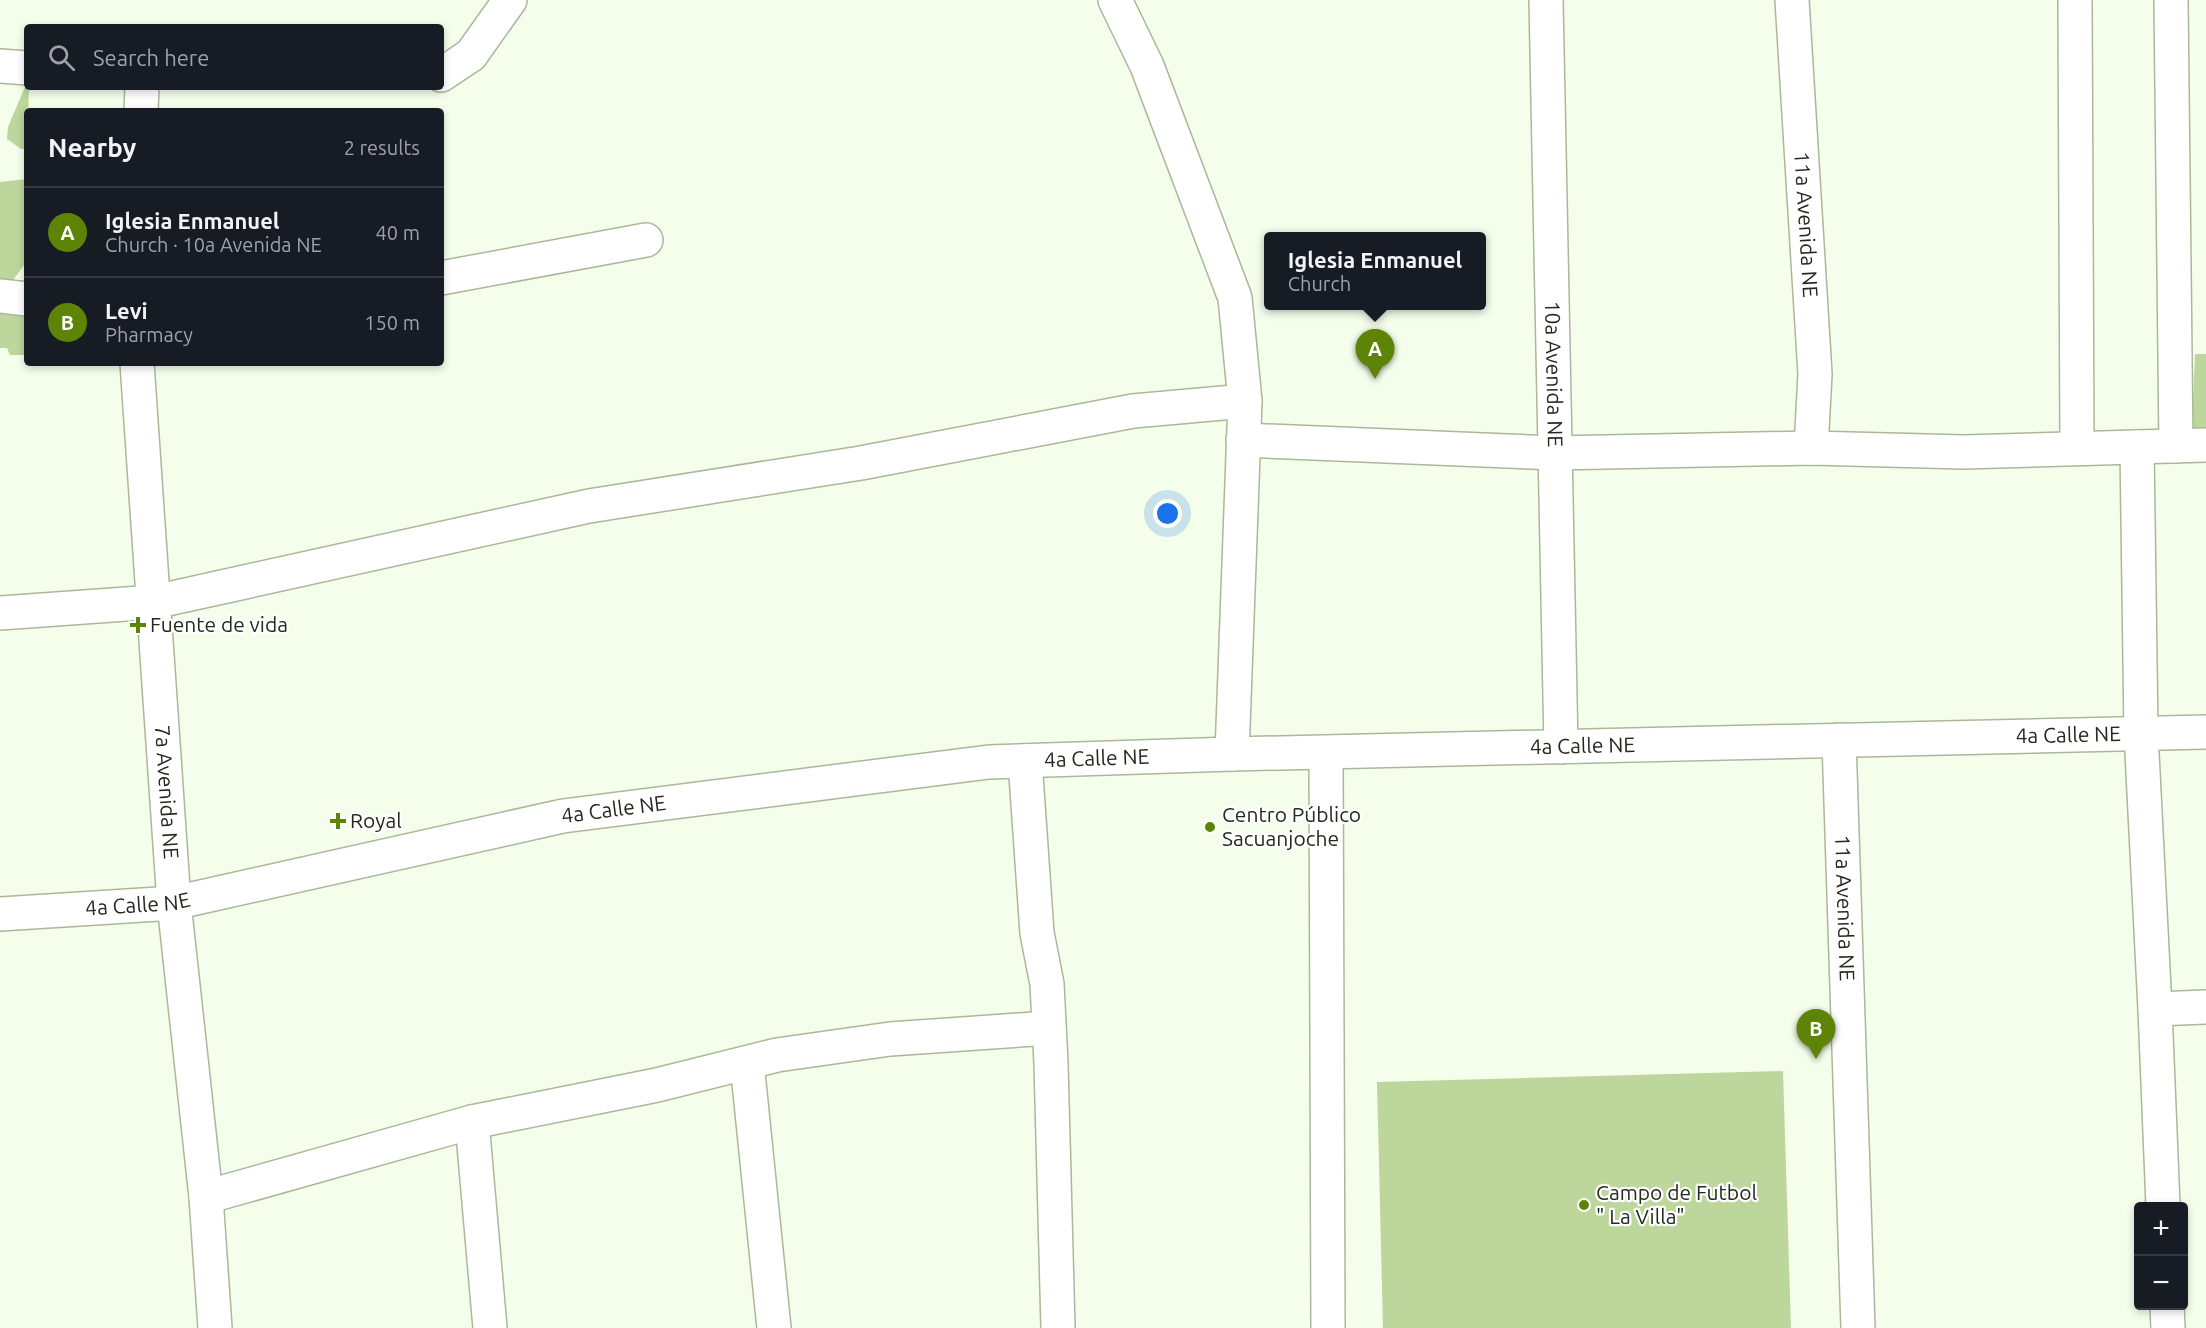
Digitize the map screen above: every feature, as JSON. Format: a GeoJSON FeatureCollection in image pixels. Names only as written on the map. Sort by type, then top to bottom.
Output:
{"type":"FeatureCollection","features":[{"type":"Feature","properties":{"kind":"street"},"geometry":{"type":"LineString","coordinates":[[444,73],[471,56],[510,0]]}},
{"type":"Feature","properties":{"kind":"street"},"geometry":{"type":"LineString","coordinates":[[1115,0],[1147,66],[1235,298],[1245,401],[1232,754]]}},
{"type":"Feature","properties":{"kind":"street","name":"10a Avenida NE"},"geometry":{"type":"LineString","coordinates":[[1546,0],[1561,747]]}},
{"type":"Feature","properties":{"kind":"street","name":"11a Avenida NE"},"geometry":{"type":"LineString","coordinates":[[1792,0],[1815,374],[1811,448]]}},
{"type":"Feature","properties":{"kind":"street"},"geometry":{"type":"LineString","coordinates":[[2075,0],[2078,447]]}},
{"type":"Feature","properties":{"kind":"street"},"geometry":{"type":"LineString","coordinates":[[1243,440],[1555,453],[1811,448],[1964,452],[2191,445],[2171,0]]}},
{"type":"Feature","properties":{"kind":"street"},"geometry":{"type":"LineString","coordinates":[[0,66],[24,68]]}},
{"type":"Feature","properties":{"kind":"street"},"geometry":{"type":"LineString","coordinates":[[141,108],[142,90]]}},
{"type":"Feature","properties":{"kind":"street"},"geometry":{"type":"LineString","coordinates":[[444,277],[646,240]]}},
{"type":"Feature","properties":{"kind":"street"},"geometry":{"type":"LineString","coordinates":[[0,296],[24,299]]}},
{"type":"Feature","properties":{"kind":"street","name":"7a Avenida NE"},"geometry":{"type":"LineString","coordinates":[[137,366],[174,903],[206,1197],[215,1328]]}},
{"type":"Feature","properties":{"kind":"street"},"geometry":{"type":"LineString","coordinates":[[0,613],[154,602],[589,506],[861,463],[1133,411],[1245,401]]}},
{"type":"Feature","properties":{"kind":"street"},"geometry":{"type":"LineString","coordinates":[[2137,447],[2141,733],[2156,1009],[2163,1202]]}},
{"type":"Feature","properties":{"kind":"street","name":"4a Calle NE"},"geometry":{"type":"LineString","coordinates":[[0,914],[174,903],[563,816],[989,762],[1232,754],[2206,732]]}},
{"type":"Feature","properties":{"kind":"street","name":"11a Avenida NE"},"geometry":{"type":"LineString","coordinates":[[1839,740],[1858,1328]]}},
{"type":"Feature","properties":{"kind":"street"},"geometry":{"type":"LineString","coordinates":[[1326,753],[1328,1328]]}},
{"type":"Feature","properties":{"kind":"street"},"geometry":{"type":"LineString","coordinates":[[1025,761],[1036,922],[1047,984],[1058,1328]]}},
{"type":"Feature","properties":{"kind":"street"},"geometry":{"type":"LineString","coordinates":[[2156,1009],[2206,1007]]}},
{"type":"Feature","properties":{"kind":"street"},"geometry":{"type":"LineString","coordinates":[[206,1197],[472,1122],[657,1085],[777,1055],[890,1039],[1049,1029]]}},
{"type":"Feature","properties":{"kind":"street"},"geometry":{"type":"LineString","coordinates":[[747,1063],[774,1328]]}},
{"type":"Feature","properties":{"kind":"street"},"geometry":{"type":"LineString","coordinates":[[472,1122],[490,1328]]}},
{"type":"Feature","properties":{"kind":"street"},"geometry":{"type":"LineString","coordinates":[[2167,1310],[2168,1328]]}},
{"type":"Feature","properties":{"kind":"green space"},"geometry":{"type":"Polygon","coordinates":[[[24,89],[29,90],[28,108],[24,108],[24,149],[7,139],[8,127],[24,89]]]}},
{"type":"Feature","properties":{"kind":"green space"},"geometry":{"type":"Polygon","coordinates":[[[24,179],[24,265],[11,283],[0,282],[0,182],[24,179]]]}},
{"type":"Feature","properties":{"kind":"green space"},"geometry":{"type":"Polygon","coordinates":[[[0,304],[24,306],[24,355],[10,355],[7,348],[0,348],[0,304]]]}},
{"type":"Feature","properties":{"kind":"green space"},"geometry":{"type":"Polygon","coordinates":[[[2195,354],[2206,354],[2206,430],[2192,430],[2195,354]]]}},
{"type":"Feature","properties":{"kind":"green space","name":"Campo de Futbol \" La Villa\""},"geometry":{"type":"Polygon","coordinates":[[[1783,1071],[1791,1328],[1383,1328],[1377,1082],[1783,1071]]]}},
{"type":"Feature","properties":{"kind":"place","name":"Iglesia Enmanuel"},"geometry":{"type":"Point","coordinates":[1375,379]}},
{"type":"Feature","properties":{"kind":"place","name":"Fuente de vida"},"geometry":{"type":"Point","coordinates":[138,625]}},
{"type":"Feature","properties":{"kind":"place","name":"Royal"},"geometry":{"type":"Point","coordinates":[338,821]}},
{"type":"Feature","properties":{"kind":"place","name":"Centro Público Sacuanjoche"},"geometry":{"type":"Point","coordinates":[1210,827]}},
{"type":"Feature","properties":{"kind":"place","name":"Levi"},"geometry":{"type":"Point","coordinates":[1816,1059]}},
{"type":"Feature","properties":{"kind":"place","name":"Campo de Futbol \" La Villa\""},"geometry":{"type":"Point","coordinates":[1584,1205]}}]}
